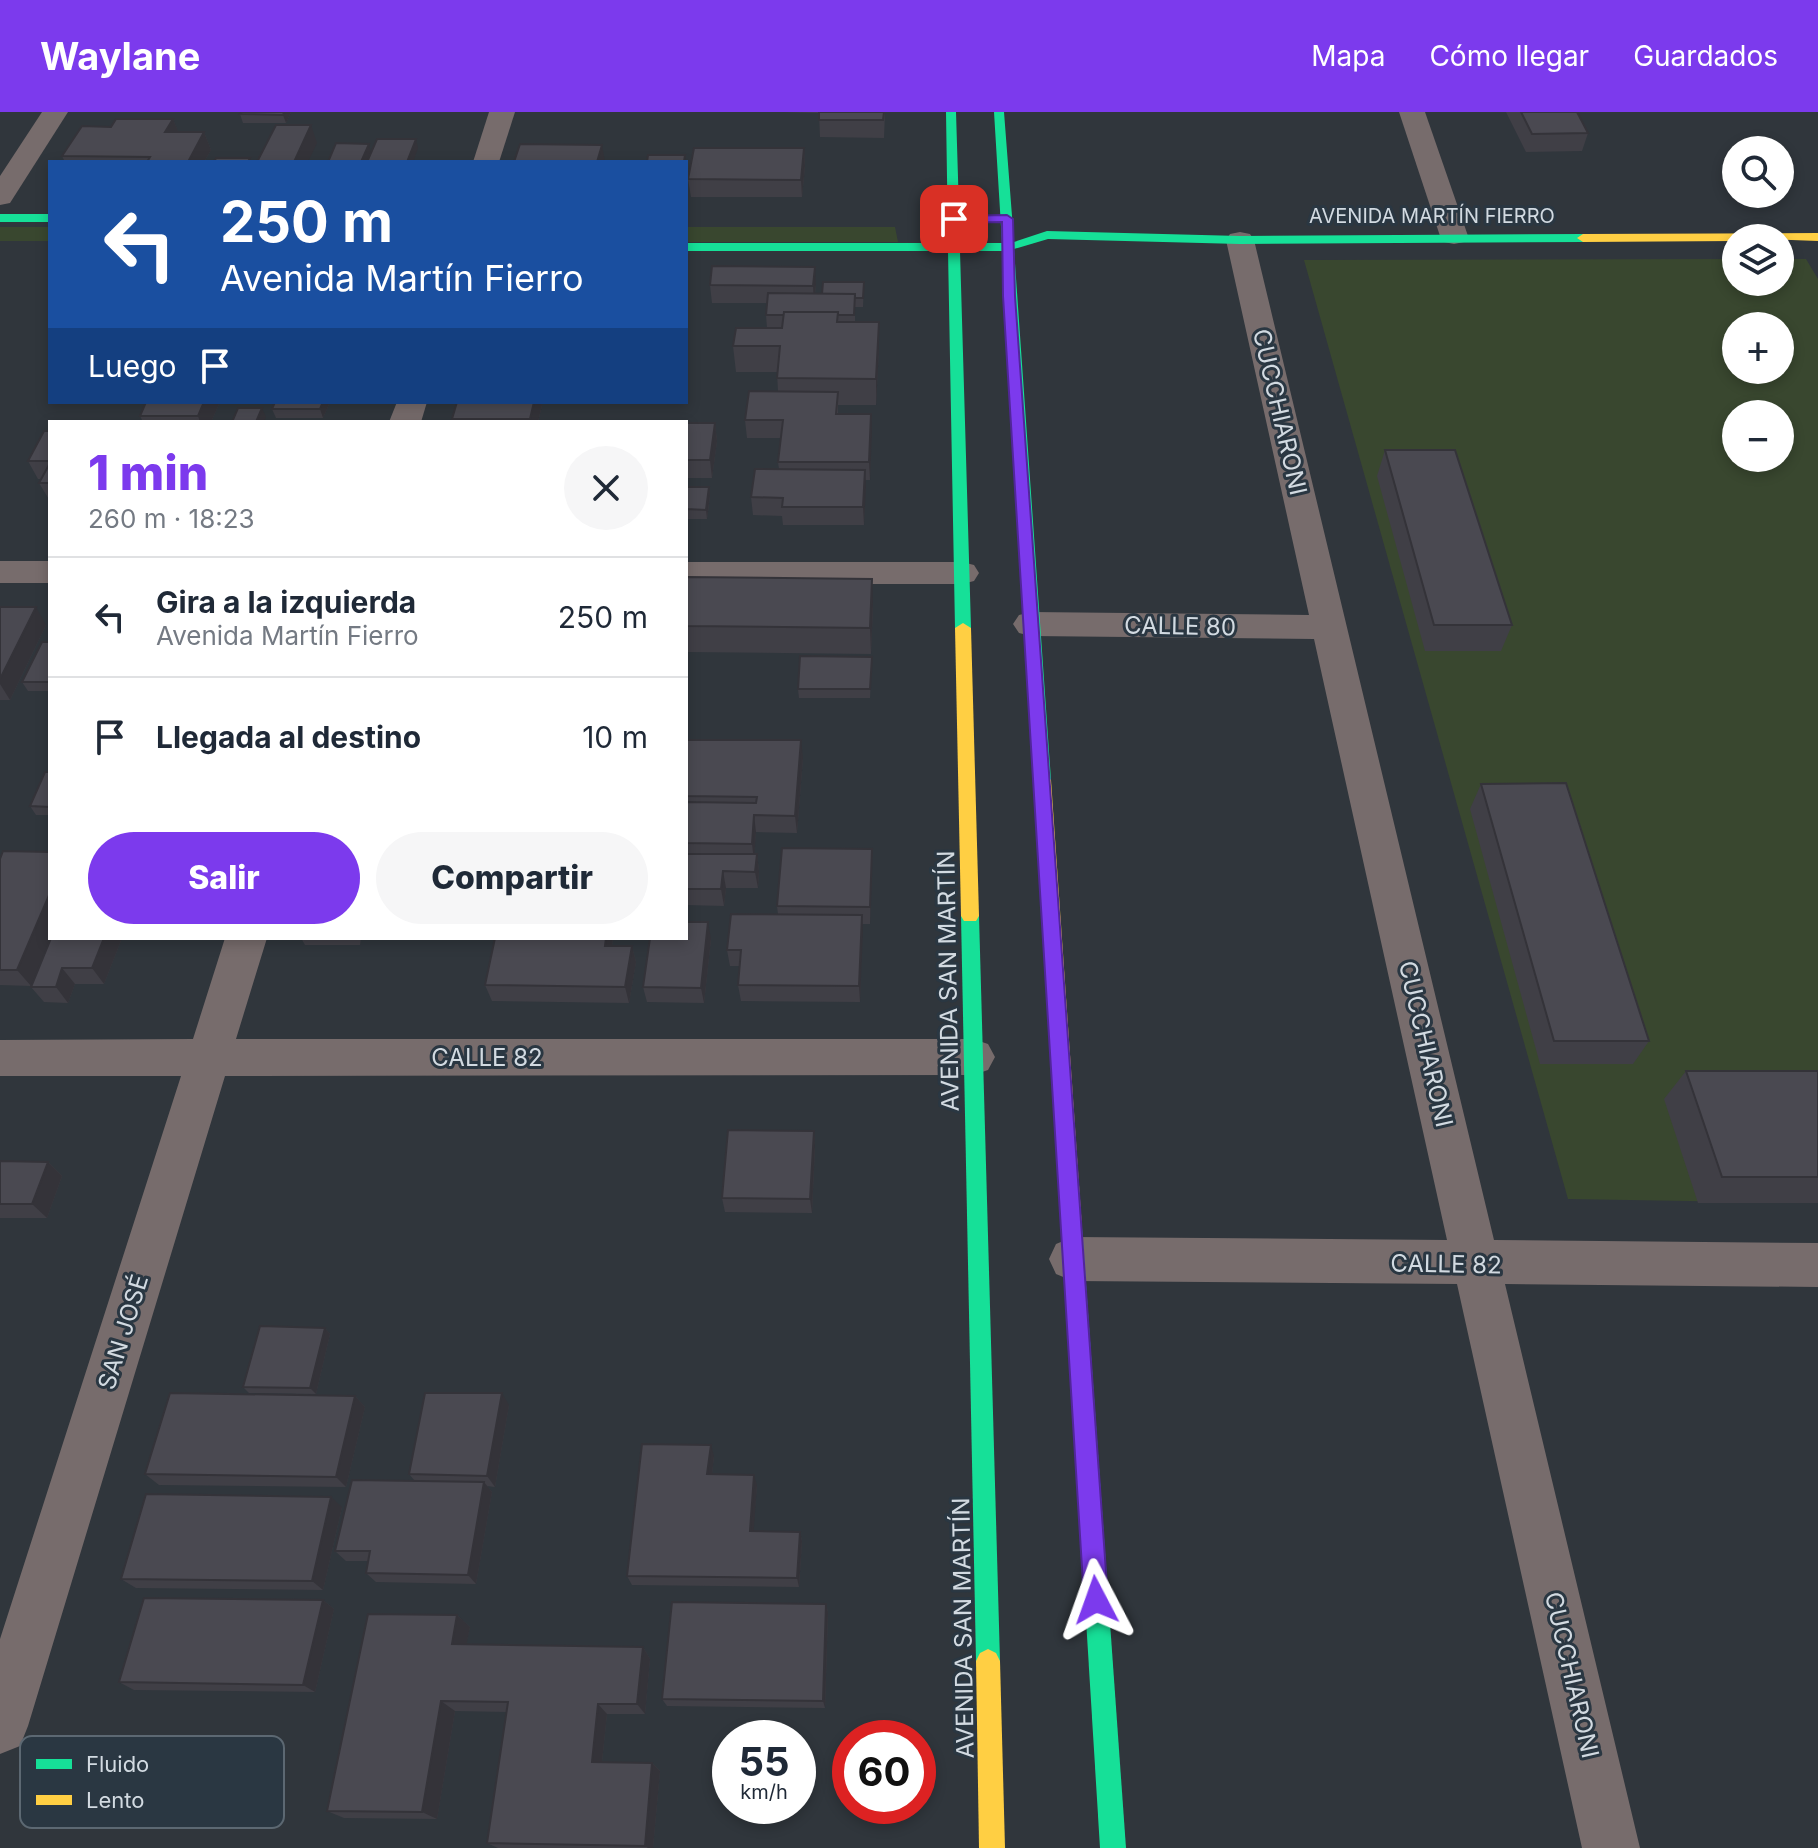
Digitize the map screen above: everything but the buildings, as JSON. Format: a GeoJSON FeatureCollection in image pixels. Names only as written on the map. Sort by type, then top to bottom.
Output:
{"type":"FeatureCollection","features":[{"type":"Feature","properties":{"kind":"main road","name":"AVENIDA SAN MARTÍN"},"geometry":{"type":"LineString","coordinates":[[951,112],[960,219],[955,246],[992,1848]]}},
{"type":"Feature","properties":{"kind":"main road"},"geometry":{"type":"LineString","coordinates":[[999,112],[1113,1848]]}},
{"type":"Feature","properties":{"kind":"main road"},"geometry":{"type":"LineString","coordinates":[[0,218],[48,218]]}},
{"type":"Feature","properties":{"kind":"main road","name":"AVENIDA MARTÍN FIERRO"},"geometry":{"type":"LineString","coordinates":[[960,219],[1007,219],[1047,235]]}},
{"type":"Feature","properties":{"kind":"main road","name":"AVENIDA MARTÍN FIERRO"},"geometry":{"type":"LineString","coordinates":[[688,247],[1009,247],[1047,235],[1240,240],[1454,236],[1818,237]]}},
{"type":"Feature","properties":{"kind":"street"},"geometry":{"type":"LineString","coordinates":[[0,197],[55,112]]}},
{"type":"Feature","properties":{"kind":"street"},"geometry":{"type":"LineString","coordinates":[[487,160],[502,112]]}},
{"type":"Feature","properties":{"kind":"street"},"geometry":{"type":"LineString","coordinates":[[1412,112],[1454,236]]}},
{"type":"Feature","properties":{"kind":"street","name":"CUCCHIARONI"},"geometry":{"type":"LineString","coordinates":[[1240,240],[1611,1848]]}},
{"type":"Feature","properties":{"kind":"street"},"geometry":{"type":"LineString","coordinates":[[0,572],[48,572]]}},
{"type":"Feature","properties":{"kind":"street"},"geometry":{"type":"LineString","coordinates":[[688,573],[962,573]]}},
{"type":"Feature","properties":{"kind":"street","name":"CALLE 80"},"geometry":{"type":"LineString","coordinates":[[1031,624],[1330,627]]}},
{"type":"Feature","properties":{"kind":"street","name":"SAN JOSÉ"},"geometry":{"type":"LineString","coordinates":[[0,1726],[245,940]]}},
{"type":"Feature","properties":{"kind":"street","name":"CALLE 82"},"geometry":{"type":"LineString","coordinates":[[0,1058],[973,1057]]}},
{"type":"Feature","properties":{"kind":"street","name":"CALLE 82"},"geometry":{"type":"LineString","coordinates":[[1073,1259],[1818,1265]]}},
{"type":"Feature","properties":{"kind":"green space"},"geometry":{"type":"Polygon","coordinates":[[[0,227],[48,227],[48,241],[0,241],[0,227]]]}},
{"type":"Feature","properties":{"kind":"green space"},"geometry":{"type":"Polygon","coordinates":[[[688,227],[895,227],[898,242],[688,242],[688,227]]]}},
{"type":"Feature","properties":{"kind":"green space"},"geometry":{"type":"Polygon","coordinates":[[[1722,259],[1722,296],[1794,296],[1794,259],[1806,259],[1818,279],[1818,1203],[1568,1199],[1304,260],[1722,259]]]}},
{"type":"Feature","properties":{"kind":"traffic: fast"},"geometry":{"type":"LineString","coordinates":[[951,112],[963,628]]}},
{"type":"Feature","properties":{"kind":"traffic: fast"},"geometry":{"type":"LineString","coordinates":[[999,112],[1043,780]]}},
{"type":"Feature","properties":{"kind":"traffic: fast"},"geometry":{"type":"LineString","coordinates":[[0,218],[48,218]]}},
{"type":"Feature","properties":{"kind":"traffic: fast"},"geometry":{"type":"LineString","coordinates":[[688,247],[1009,247],[1047,235],[1240,240],[1583,238]]}},
{"type":"Feature","properties":{"kind":"traffic: fast"},"geometry":{"type":"LineString","coordinates":[[970,916],[988,1661]]}},
{"type":"Feature","properties":{"kind":"traffic: fast"},"geometry":{"type":"LineString","coordinates":[[1072,1228],[1113,1848]]}},
{"type":"Feature","properties":{"kind":"traffic: slow"},"geometry":{"type":"LineString","coordinates":[[1583,238],[1818,237]]}},
{"type":"Feature","properties":{"kind":"traffic: slow"},"geometry":{"type":"LineString","coordinates":[[963,628],[970,916]]}},
{"type":"Feature","properties":{"kind":"traffic: slow"},"geometry":{"type":"LineString","coordinates":[[1043,780],[1072,1228]]}},
{"type":"Feature","properties":{"kind":"traffic: slow"},"geometry":{"type":"LineString","coordinates":[[988,1661],[992,1848]]}},
{"type":"Feature","properties":{"kind":"route"},"geometry":{"type":"LineString","coordinates":[[954,219],[1007,219],[1009,236],[1009,296],[1096,1600]]}}]}
